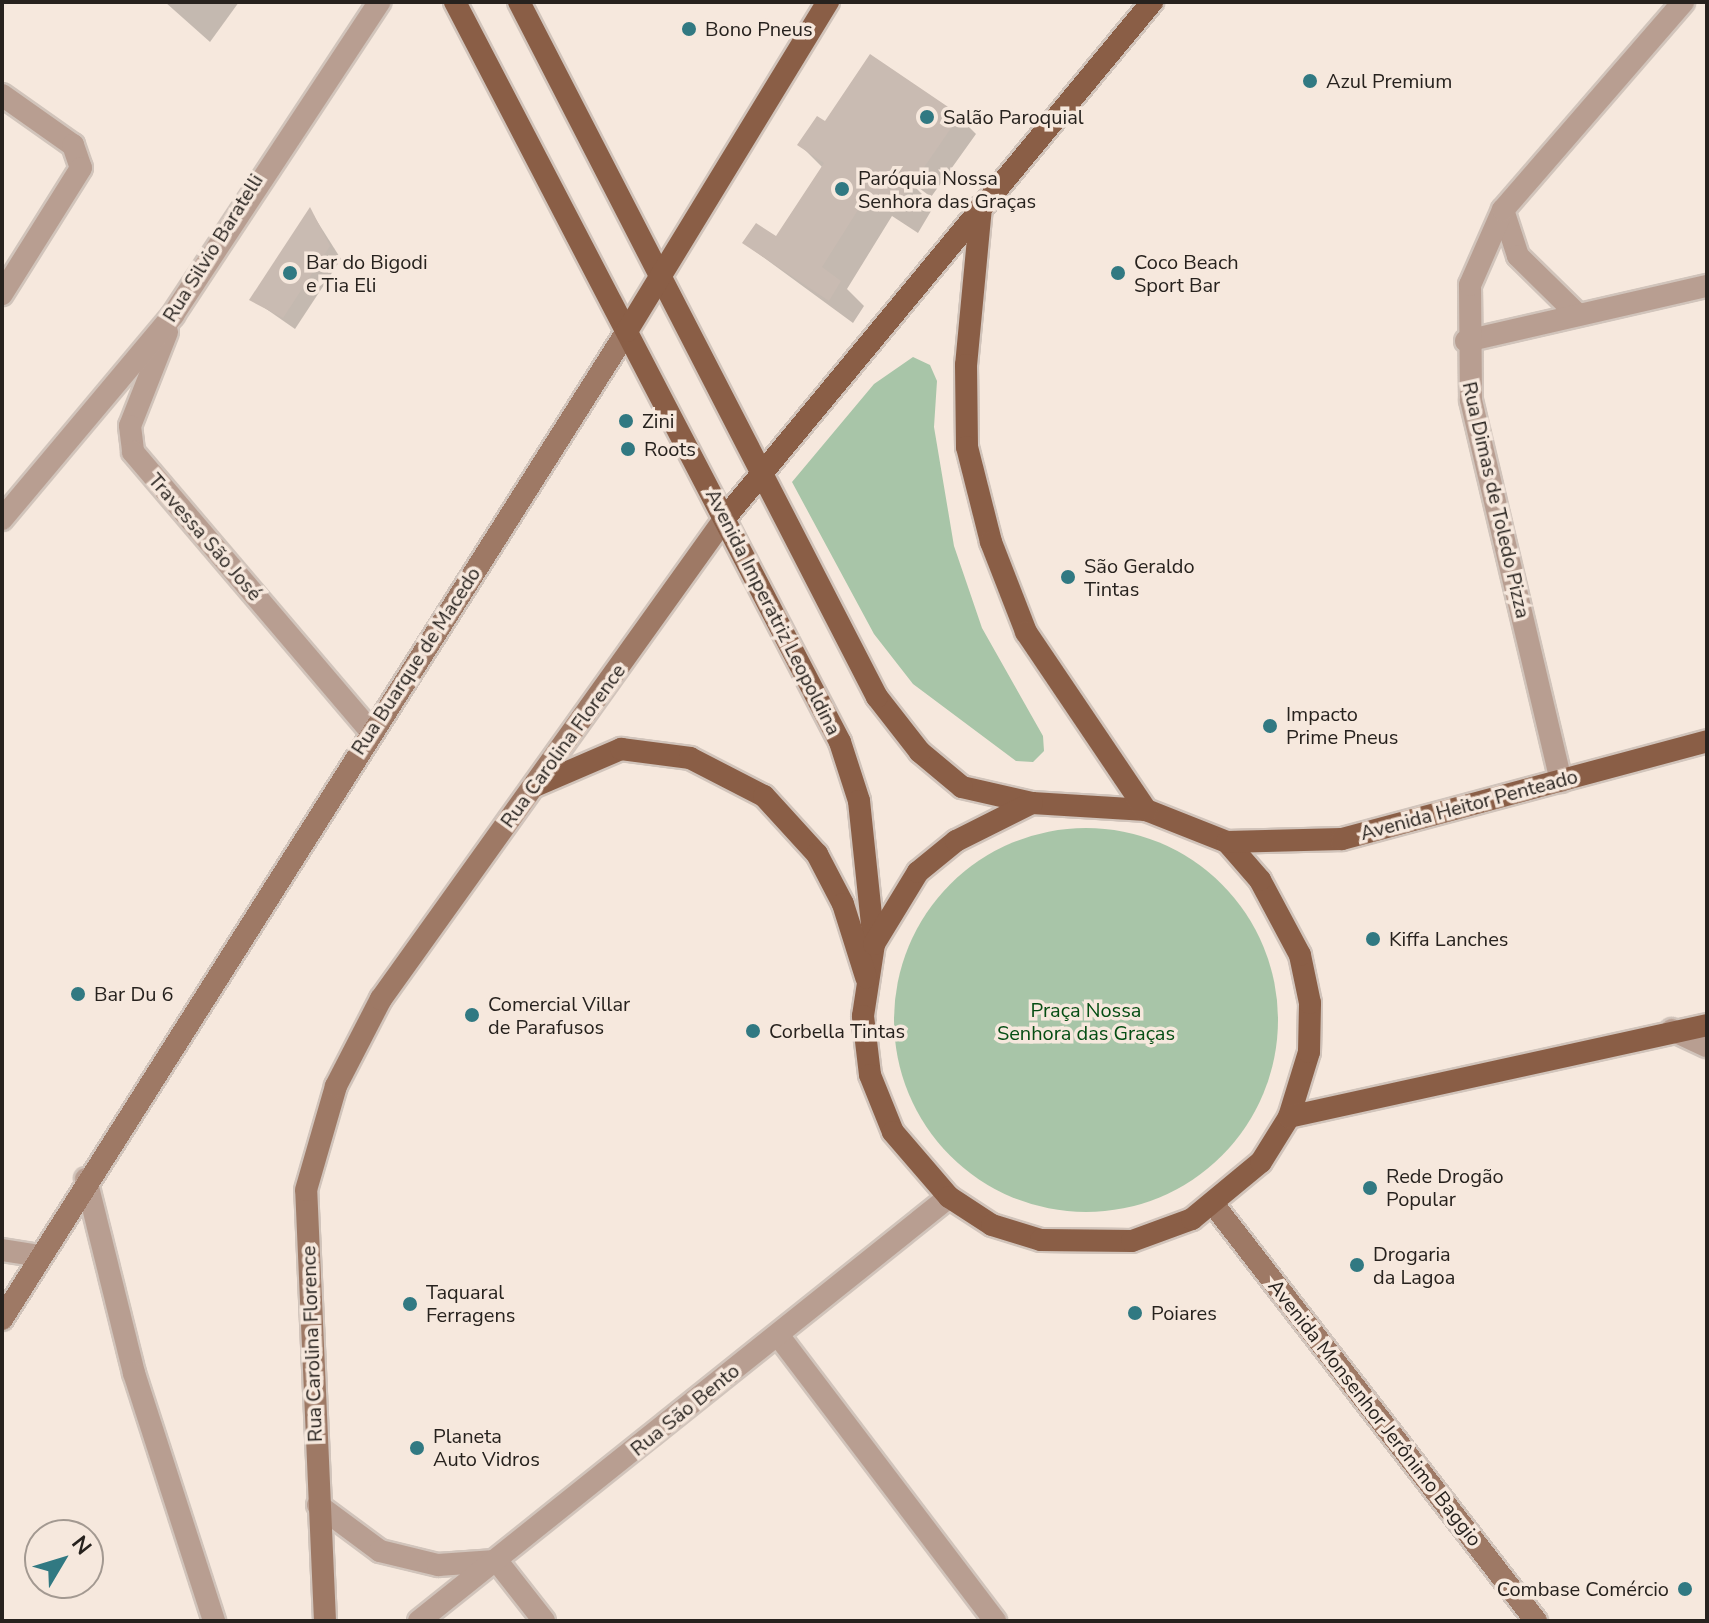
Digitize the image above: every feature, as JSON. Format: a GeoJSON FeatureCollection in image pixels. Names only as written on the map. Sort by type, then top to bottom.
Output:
{"type":"FeatureCollection","features":[{"type":"Feature","properties":{"kind":"main road","name":"Avenida Imperatriz Leopoldina"},"geometry":{"type":"LineString","coordinates":[[455,2],[840,742],[859,801],[874,944]]}},
{"type":"Feature","properties":{"kind":"main road"},"geometry":{"type":"LineString","coordinates":[[519,2],[659,281],[877,697],[920,752],[962,787],[1032,803],[1146,810],[1227,842],[1260,880],[1300,955],[1310,1003],[1309,1052],[1289,1117],[1261,1162],[1214,1205],[1132,1241],[1041,1240],[992,1225],[949,1197],[893,1132],[870,1075],[867,979],[874,944],[918,872],[956,841],[1032,803]]}},
{"type":"Feature","properties":{"kind":"main road","name":"Rua Buarque de Macedo"},"geometry":{"type":"LineString","coordinates":[[2,1319],[86,1179],[659,281],[828,2]]}},
{"type":"Feature","properties":{"kind":"main road","name":"Rua Carolina Florence"},"geometry":{"type":"LineString","coordinates":[[325,1621],[306,1190],[336,1086],[381,999],[725,518],[1152,2]]}},
{"type":"Feature","properties":{"kind":"main road"},"geometry":{"type":"LineString","coordinates":[[981,207],[966,365],[967,447],[991,542],[1026,632],[1146,810]]}},
{"type":"Feature","properties":{"kind":"main road","name":"Avenida Heitor Penteado"},"geometry":{"type":"LineString","coordinates":[[1227,842],[1342,839],[1707,741]]}},
{"type":"Feature","properties":{"kind":"main road"},"geometry":{"type":"LineString","coordinates":[[535,786],[621,749],[690,758],[764,796],[817,854],[843,904],[867,979]]}},
{"type":"Feature","properties":{"kind":"main road"},"geometry":{"type":"LineString","coordinates":[[1289,1117],[1672,1030],[1707,1025]]}},
{"type":"Feature","properties":{"kind":"main road","name":"Avenida Monsenhor Jerônimo Baggio"},"geometry":{"type":"LineString","coordinates":[[1214,1205],[1536,1621]]}},
{"type":"Feature","properties":{"kind":"street","name":"Rua Silvio Baratelli"},"geometry":{"type":"LineString","coordinates":[[2,519],[173,315],[379,2]]}},
{"type":"Feature","properties":{"kind":"street","name":"Rua Dimas de Toledo Pizza"},"geometry":{"type":"LineString","coordinates":[[1561,781],[1471,400],[1466,341],[1470,285],[1503,210],[1683,2]]}},
{"type":"Feature","properties":{"kind":"street"},"geometry":{"type":"LineString","coordinates":[[2,95],[73,145],[81,168],[2,294]]}},
{"type":"Feature","properties":{"kind":"street"},"geometry":{"type":"LineString","coordinates":[[1503,210],[1518,256],[1578,315]]}},
{"type":"Feature","properties":{"kind":"street"},"geometry":{"type":"LineString","coordinates":[[1466,341],[1707,286]]}},
{"type":"Feature","properties":{"kind":"street","name":"Travessa São José"},"geometry":{"type":"LineString","coordinates":[[173,315],[130,426],[133,452],[371,732]]}},
{"type":"Feature","properties":{"kind":"street"},"geometry":{"type":"LineString","coordinates":[[1672,1030],[1707,1046]]}},
{"type":"Feature","properties":{"kind":"street"},"geometry":{"type":"LineString","coordinates":[[86,1179],[134,1373],[214,1621]]}},
{"type":"Feature","properties":{"kind":"street","name":"Rua São Bento"},"geometry":{"type":"LineString","coordinates":[[419,1621],[949,1197]]}},
{"type":"Feature","properties":{"kind":"street"},"geometry":{"type":"LineString","coordinates":[[2,1250],[39,1256]]}},
{"type":"Feature","properties":{"kind":"street"},"geometry":{"type":"LineString","coordinates":[[778,1335],[995,1621]]}},
{"type":"Feature","properties":{"kind":"street"},"geometry":{"type":"LineString","coordinates":[[318,1505],[380,1551],[438,1565],[497,1561],[544,1621]]}},
{"type":"Feature","properties":{"kind":"green space"},"geometry":{"type":"Polygon","coordinates":[[[913,357],[930,365],[937,381],[934,427],[954,546],[982,628],[1043,736],[1044,751],[1033,762],[1016,761],[913,684],[874,634],[792,482],[874,384],[913,357]]]}},
{"type":"Feature","properties":{"kind":"green space","name":"Praça Nossa Senhora das Graças"},"geometry":{"type":"Polygon","coordinates":[[[1086,828],[1124,831],[1160,842],[1193,860],[1222,884],[1246,913],[1264,946],[1275,982],[1278,1020],[1275,1058],[1264,1094],[1246,1127],[1222,1156],[1193,1180],[1160,1198],[1124,1209],[1086,1212],[1048,1209],[1012,1198],[979,1180],[950,1156],[926,1127],[908,1094],[897,1058],[894,1020],[897,982],[908,946],[926,913],[950,884],[979,860],[1012,842],[1048,831],[1086,828]]]}},
{"type":"Feature","properties":{"kind":"building"},"geometry":{"type":"Polygon","coordinates":[[[870,54],[960,115],[894,211],[868,194],[822,267],[841,281],[829,301],[742,243],[756,223],[776,236],[824,163],[797,145],[817,116],[825,121],[870,54]]]}},
{"type":"Feature","properties":{"kind":"building","name":"Bar do Bigodi e Tia Eli"},"geometry":{"type":"Polygon","coordinates":[[[310,207],[330,246],[283,318],[249,300],[310,207]]]}},
{"type":"Feature","properties":{"kind":"place","name":"Bono Pneus"},"geometry":{"type":"Point","coordinates":[689,29]}},
{"type":"Feature","properties":{"kind":"place","name":"Azul Premium"},"geometry":{"type":"Point","coordinates":[1310,81]}},
{"type":"Feature","properties":{"kind":"place","name":"Salão Paroquial"},"geometry":{"type":"Point","coordinates":[927,117]}},
{"type":"Feature","properties":{"kind":"place","name":"Paróquia Nossa Senhora das Graças"},"geometry":{"type":"Point","coordinates":[842,189]}},
{"type":"Feature","properties":{"kind":"place","name":"Bar do Bigodi e Tia Eli"},"geometry":{"type":"Point","coordinates":[290,273]}},
{"type":"Feature","properties":{"kind":"place","name":"Coco Beach Sport Bar"},"geometry":{"type":"Point","coordinates":[1118,273]}},
{"type":"Feature","properties":{"kind":"place","name":"Zini"},"geometry":{"type":"Point","coordinates":[626,421]}},
{"type":"Feature","properties":{"kind":"place","name":"Roots"},"geometry":{"type":"Point","coordinates":[628,449]}},
{"type":"Feature","properties":{"kind":"place","name":"São Geraldo Tintas"},"geometry":{"type":"Point","coordinates":[1068,577]}},
{"type":"Feature","properties":{"kind":"place","name":"Impacto Prime Pneus"},"geometry":{"type":"Point","coordinates":[1270,726]}},
{"type":"Feature","properties":{"kind":"place","name":"Kiffa Lanches"},"geometry":{"type":"Point","coordinates":[1373,939]}},
{"type":"Feature","properties":{"kind":"place","name":"Bar Du 6"},"geometry":{"type":"Point","coordinates":[78,994]}},
{"type":"Feature","properties":{"kind":"place","name":"Comercial Villar de Parafusos"},"geometry":{"type":"Point","coordinates":[472,1015]}},
{"type":"Feature","properties":{"kind":"place","name":"Corbella Tintas"},"geometry":{"type":"Point","coordinates":[753,1031]}},
{"type":"Feature","properties":{"kind":"place","name":"Rede Drogão Popular"},"geometry":{"type":"Point","coordinates":[1370,1188]}},
{"type":"Feature","properties":{"kind":"place","name":"Drogaria da Lagoa"},"geometry":{"type":"Point","coordinates":[1357,1265]}},
{"type":"Feature","properties":{"kind":"place","name":"Taquaral Ferragens"},"geometry":{"type":"Point","coordinates":[410,1304]}},
{"type":"Feature","properties":{"kind":"place","name":"Poiares"},"geometry":{"type":"Point","coordinates":[1135,1313]}},
{"type":"Feature","properties":{"kind":"place","name":"Planeta Auto Vidros"},"geometry":{"type":"Point","coordinates":[417,1448]}},
{"type":"Feature","properties":{"kind":"place","name":"Combase Comércio"},"geometry":{"type":"Point","coordinates":[1685,1589]}}]}
